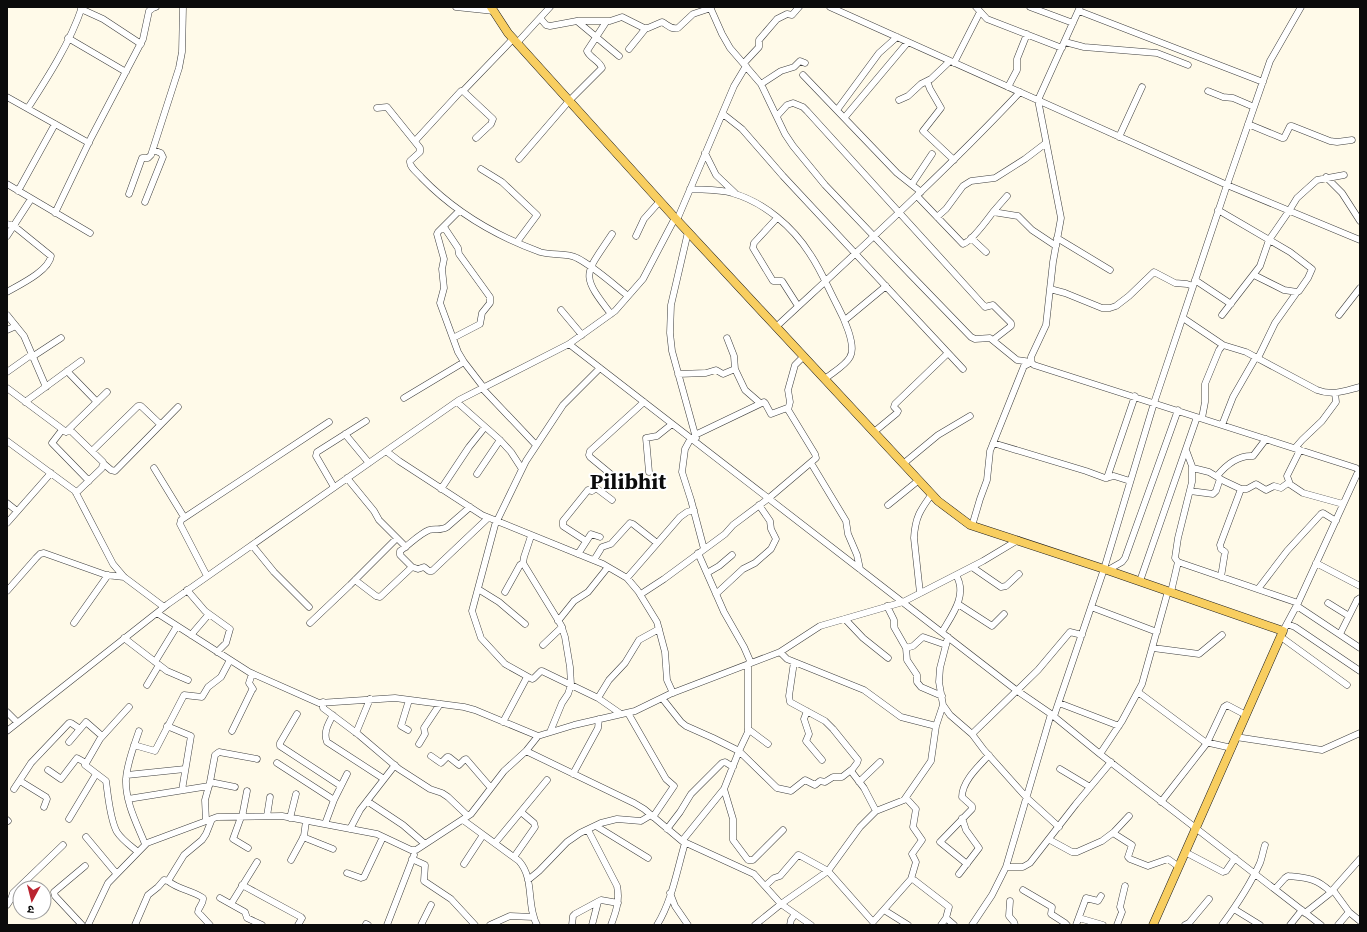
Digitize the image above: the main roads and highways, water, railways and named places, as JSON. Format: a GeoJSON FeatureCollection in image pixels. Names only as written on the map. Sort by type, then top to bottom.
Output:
{"type":"FeatureCollection","features":[{"type":"Feature","properties":{"kind":"main road"},"geometry":{"type":"LineString","coordinates":[[492,9],[515,41],[676,219],[938,500],[972,526],[1106,569],[1284,631],[1153,925]]}},
{"type":"Feature","properties":{"kind":"district","name":"Pilibhit"},"geometry":{"type":"Point","coordinates":[628,481]}}]}
